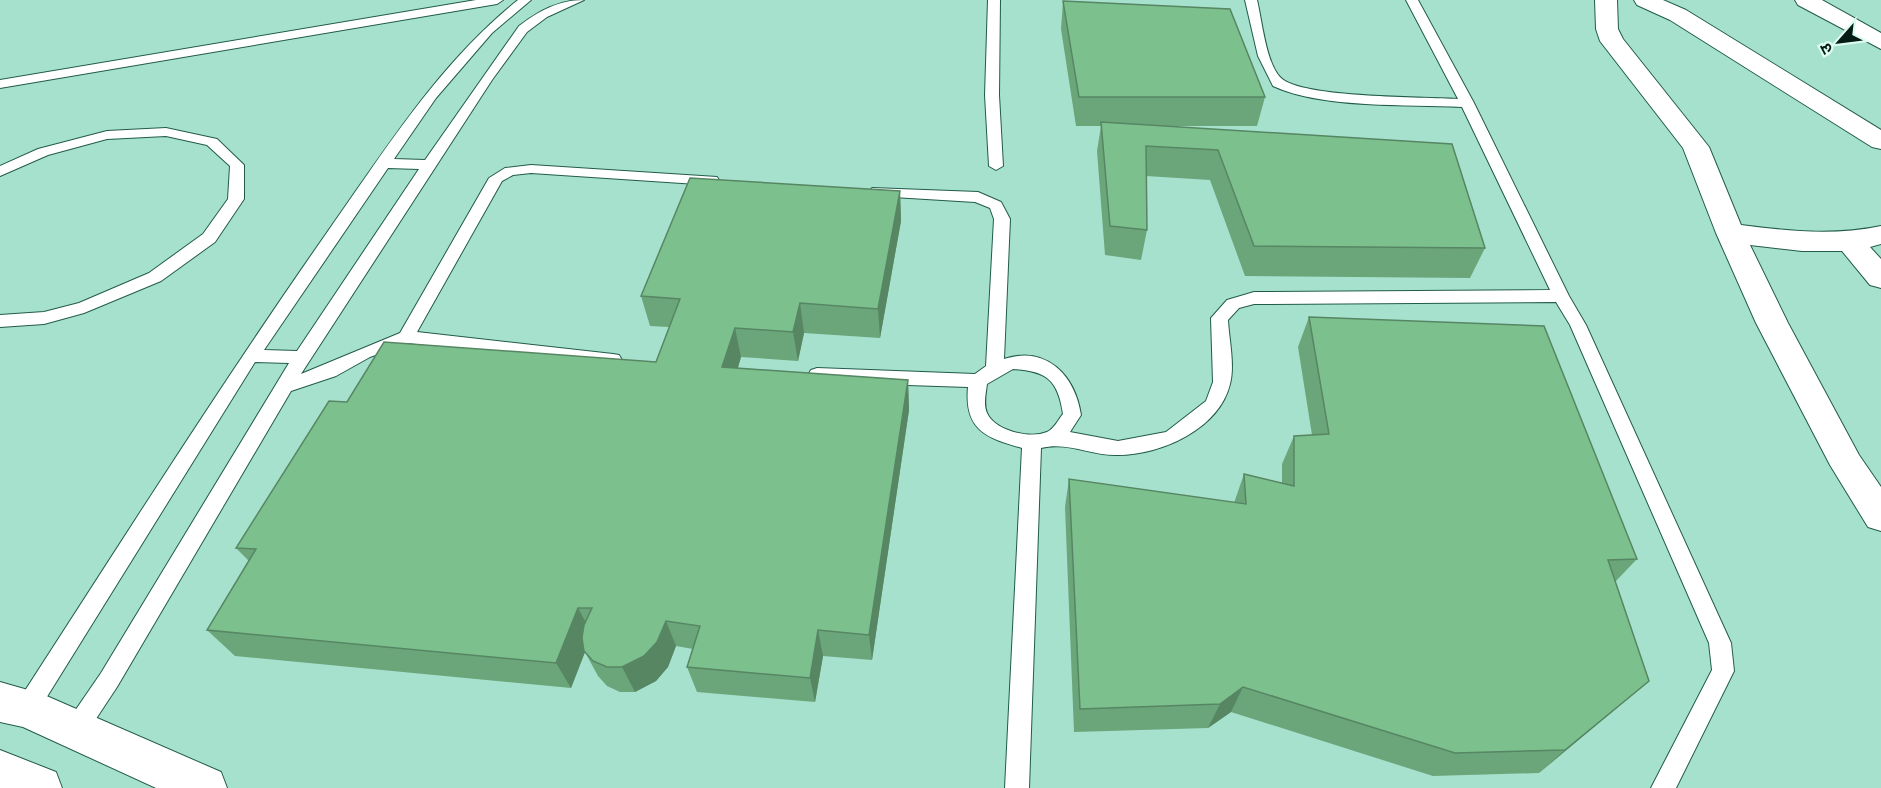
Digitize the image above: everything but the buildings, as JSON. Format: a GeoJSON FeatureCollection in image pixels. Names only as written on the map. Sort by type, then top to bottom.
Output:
{"type":"FeatureCollection","features":[{"type":"Feature","properties":{"kind":"street"},"geometry":{"type":"LineString","coordinates":[[1606,0],[1607,29],[1612,41],[1696,147],[1730,233],[1772,323],[1846,465],[1881,516]]}},
{"type":"Feature","properties":{"kind":"street"},"geometry":{"type":"LineString","coordinates":[[1645,0],[1678,15],[1881,141]]}},
{"type":"Feature","properties":{"kind":"street"},"geometry":{"type":"LineString","coordinates":[[1806,0],[1881,42]]}},
{"type":"Feature","properties":{"kind":"street"},"geometry":{"type":"LineString","coordinates":[[1730,233],[1802,242],[1850,242],[1881,235]]}},
{"type":"Feature","properties":{"kind":"street"},"geometry":{"type":"LineString","coordinates":[[1850,242],[1881,278]]}},
{"type":"Feature","properties":{"kind":"street"},"geometry":{"type":"LineString","coordinates":[[13,705],[74,732],[119,748],[205,788]]}},
{"type":"Feature","properties":{"kind":"street"},"geometry":{"type":"LineString","coordinates":[[0,772],[40,788]]}},
{"type":"Feature","properties":{"kind":"lane"},"geometry":{"type":"LineString","coordinates":[[0,84],[497,0]]}},
{"type":"Feature","properties":{"kind":"lane"},"geometry":{"type":"LineString","coordinates":[[13,705],[430,95],[488,30],[525,0]]}},
{"type":"Feature","properties":{"kind":"lane"},"geometry":{"type":"LineString","coordinates":[[74,732],[109,680],[302,357],[486,79],[523,29],[543,14],[578,0]]}},
{"type":"Feature","properties":{"kind":"lane"},"geometry":{"type":"LineString","coordinates":[[994,0],[992,95],[996,166]]}},
{"type":"Feature","properties":{"kind":"lane"},"geometry":{"type":"LineString","coordinates":[[1251,0],[1270,71],[1278,84],[1307,93],[1467,103]]}},
{"type":"Feature","properties":{"kind":"lane"},"geometry":{"type":"LineString","coordinates":[[1412,0],[1467,103],[1561,296],[1578,325],[1720,643],[1723,671],[1663,788]]}},
{"type":"Feature","properties":{"kind":"lane"},"geometry":{"type":"LineString","coordinates":[[0,172],[43,152],[107,135],[166,132],[212,142],[237,165],[236,198],[209,238],[155,277],[84,307],[44,318],[0,321]]}},
{"type":"Feature","properties":{"kind":"lane"},"geometry":{"type":"LineString","coordinates":[[384,163],[430,165]]}},
{"type":"Feature","properties":{"kind":"lane"},"geometry":{"type":"LineString","coordinates":[[406,337],[496,178],[510,171],[531,169],[731,181]]}},
{"type":"Feature","properties":{"kind":"lane"},"geometry":{"type":"LineString","coordinates":[[860,189],[978,197],[996,205],[1002,219],[995,369]]}},
{"type":"Feature","properties":{"kind":"lane"},"geometry":{"type":"LineString","coordinates":[[978,381],[976,403],[979,418],[998,434],[1032,443],[1056,437],[1118,448],[1171,438],[1213,405],[1222,382],[1219,318],[1233,304],[1254,298],[1561,296]]}},
{"type":"Feature","properties":{"kind":"lane"},"geometry":{"type":"LineString","coordinates":[[285,386],[330,371],[364,353],[406,337],[628,362]]}},
{"type":"Feature","properties":{"kind":"lane"},"geometry":{"type":"LineString","coordinates":[[252,356],[302,357]]}},
{"type":"Feature","properties":{"kind":"lane"},"geometry":{"type":"LineString","coordinates":[[794,374],[978,381],[995,369],[1012,363],[1033,363],[1058,376],[1070,392],[1072,415],[1056,437]]}},
{"type":"Feature","properties":{"kind":"lane"},"geometry":{"type":"LineString","coordinates":[[1017,788],[1032,443]]}}]}
